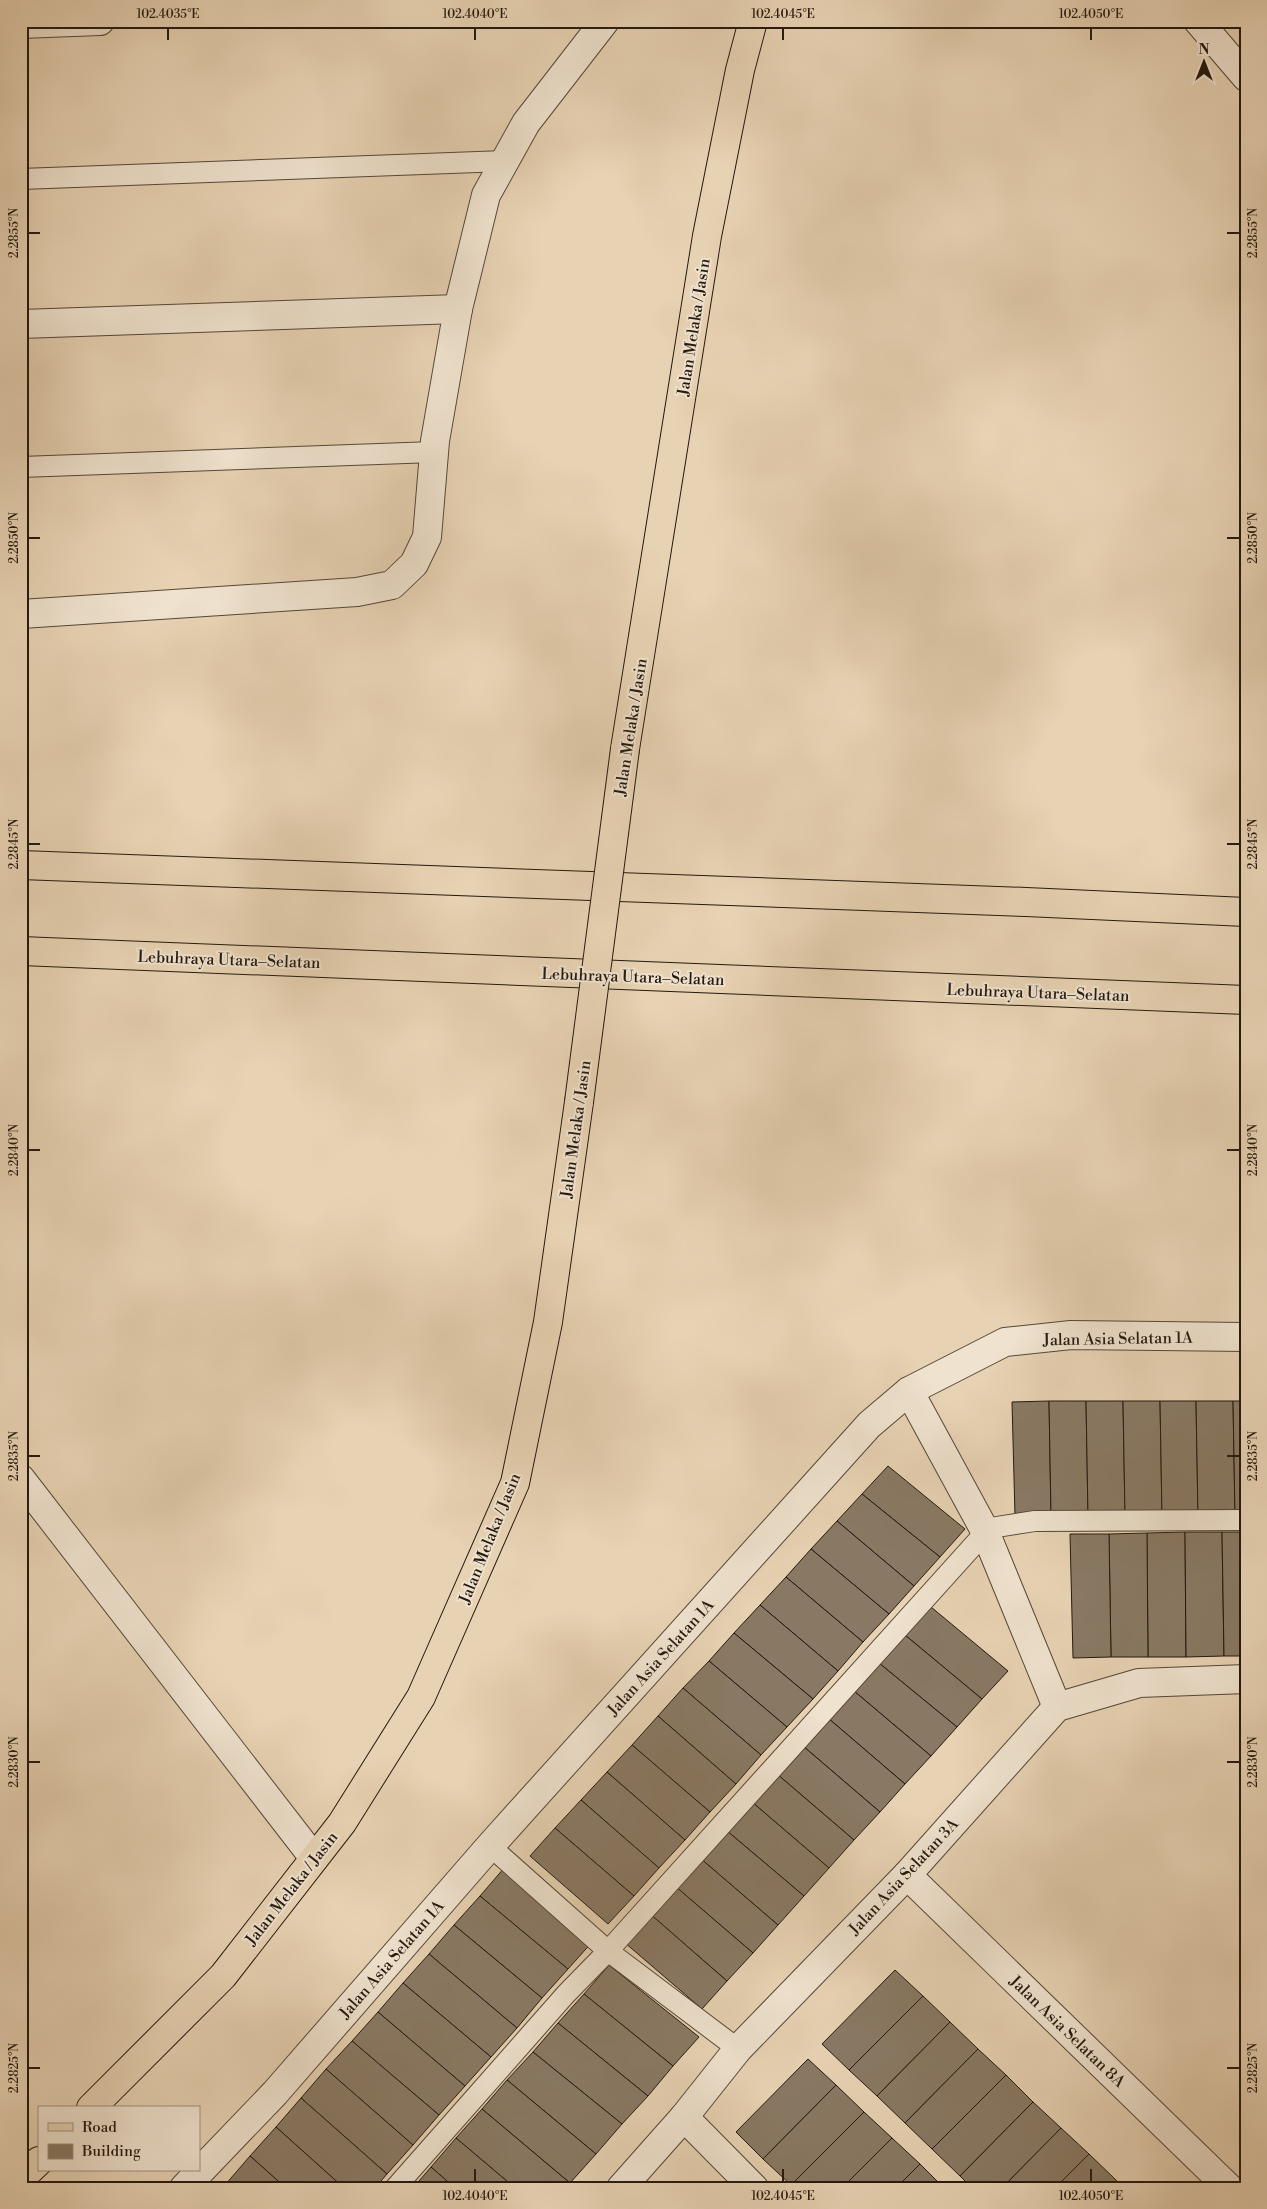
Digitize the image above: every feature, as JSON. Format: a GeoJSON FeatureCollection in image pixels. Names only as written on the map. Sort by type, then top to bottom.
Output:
{"type":"FeatureCollection","features":[{"type":"Feature","properties":{"kind":"main road","name":"Jalan Melaka / Jasin"},"geometry":{"type":"LineString","coordinates":[[94,2106],[223,1976],[342,1823],[421,1698],[515,1483],[548,1322],[626,749],[707,236],[740,70],[753,21]]}},
{"type":"Feature","properties":{"kind":"main road"},"geometry":{"type":"LineString","coordinates":[[21,865],[1026,902],[1246,912]]}},
{"type":"Feature","properties":{"kind":"main road","name":"Lebuhraya Utara–Selatan"},"geometry":{"type":"LineString","coordinates":[[21,951],[1246,1000]]}},
{"type":"Feature","properties":{"kind":"main road"},"geometry":{"type":"LineString","coordinates":[[21,2178],[38,2162]]}},
{"type":"Feature","properties":{"kind":"street"},"geometry":{"type":"LineString","coordinates":[[21,24],[100,21]]}},
{"type":"Feature","properties":{"kind":"street"},"geometry":{"type":"LineString","coordinates":[[21,614],[357,592],[392,586],[414,564],[427,537],[434,452],[458,309],[486,195],[526,123],[605,21]]}},
{"type":"Feature","properties":{"kind":"street"},"geometry":{"type":"LineString","coordinates":[[1198,21],[1246,77]]}},
{"type":"Feature","properties":{"kind":"street"},"geometry":{"type":"LineString","coordinates":[[21,324],[458,309]]}},
{"type":"Feature","properties":{"kind":"street","name":"Jalan Asia Selatan 1A"},"geometry":{"type":"LineString","coordinates":[[200,2171],[275,2093],[490,1846],[868,1425],[909,1391],[1005,1342],[1071,1335],[1246,1338]]}},
{"type":"Feature","properties":{"kind":"street"},"geometry":{"type":"LineString","coordinates":[[909,1391],[984,1529],[1057,1707],[1139,1683],[1246,1680]]}},
{"type":"Feature","properties":{"kind":"street"},"geometry":{"type":"LineString","coordinates":[[21,1479],[314,1858]]}},
{"type":"Feature","properties":{"kind":"street","name":"Jalan Asia Selatan 3A"},"geometry":{"type":"LineString","coordinates":[[622,2188],[684,2117],[738,2049],[907,1875],[1057,1707]]}},
{"type":"Feature","properties":{"kind":"street","name":"Jalan Asia Selatan 8A"},"geometry":{"type":"LineString","coordinates":[[907,1875],[1230,2188]]}},
{"type":"Feature","properties":{"kind":"street"},"geometry":{"type":"LineString","coordinates":[[684,2117],[754,2188]]}},
{"type":"Feature","properties":{"kind":"street","name":"Jalan Asia Selatan 1A"},"geometry":{"type":"LineString","coordinates":[[184,2188],[199,2172]]}},
{"type":"Feature","properties":{"kind":"lane"},"geometry":{"type":"LineString","coordinates":[[21,179],[505,161]]}},
{"type":"Feature","properties":{"kind":"lane"},"geometry":{"type":"LineString","coordinates":[[21,467],[434,452]]}},
{"type":"Feature","properties":{"kind":"lane"},"geometry":{"type":"LineString","coordinates":[[395,2188],[566,1994],[608,1951],[981,1537],[984,1529],[1035,1521],[1246,1520]]}},
{"type":"Feature","properties":{"kind":"lane"},"geometry":{"type":"LineString","coordinates":[[490,1846],[608,1951],[738,2049]]}},
{"type":"Feature","properties":{"kind":"building"},"geometry":{"type":"Polygon","coordinates":[[[1049,1401],[1051,1516],[1015,1516],[1012,1402],[1049,1401]]]}},
{"type":"Feature","properties":{"kind":"building"},"geometry":{"type":"Polygon","coordinates":[[[1049,1401],[1086,1401],[1088,1516],[1051,1516],[1049,1401]]]}},
{"type":"Feature","properties":{"kind":"building"},"geometry":{"type":"Polygon","coordinates":[[[1086,1401],[1123,1401],[1125,1516],[1088,1516],[1086,1401]]]}},
{"type":"Feature","properties":{"kind":"building"},"geometry":{"type":"Polygon","coordinates":[[[1123,1401],[1160,1401],[1162,1516],[1125,1516],[1123,1401]]]}},
{"type":"Feature","properties":{"kind":"building"},"geometry":{"type":"Polygon","coordinates":[[[1160,1401],[1196,1401],[1198,1516],[1162,1516],[1160,1401]]]}},
{"type":"Feature","properties":{"kind":"building"},"geometry":{"type":"Polygon","coordinates":[[[1196,1401],[1233,1401],[1235,1516],[1198,1516],[1196,1401]]]}},
{"type":"Feature","properties":{"kind":"building"},"geometry":{"type":"Polygon","coordinates":[[[1233,1401],[1246,1401],[1246,1516],[1235,1516],[1233,1401]]]}},
{"type":"Feature","properties":{"kind":"building"},"geometry":{"type":"Polygon","coordinates":[[[888,1466],[965,1529],[940,1557],[862,1494],[888,1466]]]}},
{"type":"Feature","properties":{"kind":"building"},"geometry":{"type":"Polygon","coordinates":[[[862,1494],[940,1557],[914,1586],[837,1521],[862,1494]]]}},
{"type":"Feature","properties":{"kind":"building"},"geometry":{"type":"Polygon","coordinates":[[[837,1521],[914,1586],[889,1614],[811,1549],[837,1521]]]}},
{"type":"Feature","properties":{"kind":"building"},"geometry":{"type":"Polygon","coordinates":[[[1185,1532],[1186,1657],[1148,1657],[1147,1533],[1185,1532]]]}},
{"type":"Feature","properties":{"kind":"building"},"geometry":{"type":"Polygon","coordinates":[[[1185,1532],[1222,1532],[1224,1656],[1186,1657],[1185,1532]]]}},
{"type":"Feature","properties":{"kind":"building"},"geometry":{"type":"Polygon","coordinates":[[[1222,1532],[1246,1532],[1246,1656],[1224,1656],[1222,1532]]]}},
{"type":"Feature","properties":{"kind":"building"},"geometry":{"type":"Polygon","coordinates":[[[1147,1533],[1148,1657],[1111,1657],[1109,1534],[1147,1533]]]}},
{"type":"Feature","properties":{"kind":"building"},"geometry":{"type":"Polygon","coordinates":[[[1070,1534],[1109,1534],[1111,1657],[1073,1658],[1070,1534]]]}},
{"type":"Feature","properties":{"kind":"building"},"geometry":{"type":"Polygon","coordinates":[[[811,1549],[889,1614],[863,1642],[786,1577],[811,1549]]]}},
{"type":"Feature","properties":{"kind":"building"},"geometry":{"type":"Polygon","coordinates":[[[786,1577],[863,1642],[838,1671],[760,1605],[786,1577]]]}},
{"type":"Feature","properties":{"kind":"building"},"geometry":{"type":"Polygon","coordinates":[[[760,1605],[838,1671],[813,1699],[734,1633],[760,1605]]]}},
{"type":"Feature","properties":{"kind":"building"},"geometry":{"type":"Polygon","coordinates":[[[931,1607],[1008,1671],[982,1699],[905,1635],[931,1607]]]}},
{"type":"Feature","properties":{"kind":"building"},"geometry":{"type":"Polygon","coordinates":[[[734,1633],[813,1699],[787,1727],[709,1661],[734,1633]]]}},
{"type":"Feature","properties":{"kind":"building"},"geometry":{"type":"Polygon","coordinates":[[[905,1635],[982,1699],[957,1727],[879,1663],[905,1635]]]}},
{"type":"Feature","properties":{"kind":"building"},"geometry":{"type":"Polygon","coordinates":[[[709,1661],[787,1727],[761,1755],[683,1688],[709,1661]]]}},
{"type":"Feature","properties":{"kind":"building"},"geometry":{"type":"Polygon","coordinates":[[[879,1663],[957,1727],[931,1756],[854,1691],[879,1663]]]}},
{"type":"Feature","properties":{"kind":"building"},"geometry":{"type":"Polygon","coordinates":[[[683,1688],[761,1755],[736,1784],[658,1716],[683,1688]]]}},
{"type":"Feature","properties":{"kind":"building"},"geometry":{"type":"Polygon","coordinates":[[[854,1691],[931,1756],[905,1784],[828,1718],[854,1691]]]}},
{"type":"Feature","properties":{"kind":"building"},"geometry":{"type":"Polygon","coordinates":[[[658,1716],[736,1784],[710,1812],[632,1745],[658,1716]]]}},
{"type":"Feature","properties":{"kind":"building"},"geometry":{"type":"Polygon","coordinates":[[[828,1718],[905,1784],[880,1812],[803,1746],[828,1718]]]}},
{"type":"Feature","properties":{"kind":"building"},"geometry":{"type":"Polygon","coordinates":[[[632,1745],[710,1812],[685,1840],[607,1772],[632,1745]]]}},
{"type":"Feature","properties":{"kind":"building"},"geometry":{"type":"Polygon","coordinates":[[[803,1746],[880,1812],[854,1840],[777,1774],[803,1746]]]}},
{"type":"Feature","properties":{"kind":"building"},"geometry":{"type":"Polygon","coordinates":[[[607,1772],[685,1840],[659,1868],[581,1800],[607,1772]]]}},
{"type":"Feature","properties":{"kind":"building"},"geometry":{"type":"Polygon","coordinates":[[[777,1774],[854,1840],[829,1868],[752,1802],[777,1774]]]}},
{"type":"Feature","properties":{"kind":"building"},"geometry":{"type":"Polygon","coordinates":[[[581,1800],[659,1868],[634,1896],[555,1828],[581,1800]]]}},
{"type":"Feature","properties":{"kind":"building"},"geometry":{"type":"Polygon","coordinates":[[[752,1802],[829,1868],[804,1896],[726,1830],[752,1802]]]}},
{"type":"Feature","properties":{"kind":"building"},"geometry":{"type":"Polygon","coordinates":[[[555,1828],[634,1896],[608,1924],[530,1856],[555,1828]]]}},
{"type":"Feature","properties":{"kind":"building"},"geometry":{"type":"Polygon","coordinates":[[[726,1830],[804,1896],[778,1925],[700,1858],[726,1830]]]}},
{"type":"Feature","properties":{"kind":"building"},"geometry":{"type":"Polygon","coordinates":[[[700,1858],[778,1925],[753,1953],[675,1886],[700,1858]]]}},
{"type":"Feature","properties":{"kind":"building"},"geometry":{"type":"Polygon","coordinates":[[[505,1867],[594,1940],[568,1969],[480,1896],[505,1867]]]}},
{"type":"Feature","properties":{"kind":"building"},"geometry":{"type":"Polygon","coordinates":[[[675,1886],[753,1953],[727,1981],[649,1913],[675,1886]]]}},
{"type":"Feature","properties":{"kind":"building"},"geometry":{"type":"Polygon","coordinates":[[[480,1896],[568,1969],[542,1998],[454,1925],[480,1896]]]}},
{"type":"Feature","properties":{"kind":"building"},"geometry":{"type":"Polygon","coordinates":[[[649,1913],[727,1981],[702,2009],[624,1942],[649,1913]]]}},
{"type":"Feature","properties":{"kind":"building"},"geometry":{"type":"Polygon","coordinates":[[[454,1925],[542,1998],[517,2028],[429,1954],[454,1925]]]}},
{"type":"Feature","properties":{"kind":"building"},"geometry":{"type":"Polygon","coordinates":[[[429,1954],[517,2028],[491,2057],[403,1983],[429,1954]]]}},
{"type":"Feature","properties":{"kind":"building"},"geometry":{"type":"Polygon","coordinates":[[[609,1965],[699,2037],[673,2066],[584,1994],[609,1965]]]}},
{"type":"Feature","properties":{"kind":"building"},"geometry":{"type":"Polygon","coordinates":[[[895,1970],[923,1996],[849,2070],[822,2044],[895,1970]]]}},
{"type":"Feature","properties":{"kind":"building"},"geometry":{"type":"Polygon","coordinates":[[[403,1983],[491,2057],[465,2086],[378,2012],[403,1983]]]}},
{"type":"Feature","properties":{"kind":"building"},"geometry":{"type":"Polygon","coordinates":[[[584,1994],[673,2066],[648,2096],[558,2023],[584,1994]]]}},
{"type":"Feature","properties":{"kind":"building"},"geometry":{"type":"Polygon","coordinates":[[[923,1996],[950,2022],[877,2096],[849,2070],[923,1996]]]}},
{"type":"Feature","properties":{"kind":"building"},"geometry":{"type":"Polygon","coordinates":[[[378,2012],[465,2086],[439,2115],[352,2041],[378,2012]]]}},
{"type":"Feature","properties":{"kind":"building"},"geometry":{"type":"Polygon","coordinates":[[[950,2022],[978,2049],[905,2123],[877,2096],[950,2022]]]}},
{"type":"Feature","properties":{"kind":"building"},"geometry":{"type":"Polygon","coordinates":[[[558,2023],[648,2096],[622,2124],[533,2052],[558,2023]]]}},
{"type":"Feature","properties":{"kind":"building"},"geometry":{"type":"Polygon","coordinates":[[[352,2041],[439,2115],[413,2145],[326,2069],[352,2041]]]}},
{"type":"Feature","properties":{"kind":"building"},"geometry":{"type":"Polygon","coordinates":[[[978,2049],[1006,2075],[932,2149],[905,2123],[978,2049]]]}},
{"type":"Feature","properties":{"kind":"building"},"geometry":{"type":"Polygon","coordinates":[[[533,2052],[622,2124],[596,2154],[507,2080],[533,2052]]]}},
{"type":"Feature","properties":{"kind":"building"},"geometry":{"type":"Polygon","coordinates":[[[808,2059],[836,2085],[763,2159],[736,2132],[808,2059]]]}},
{"type":"Feature","properties":{"kind":"building"},"geometry":{"type":"Polygon","coordinates":[[[326,2069],[413,2145],[387,2174],[301,2098],[326,2069]]]}},
{"type":"Feature","properties":{"kind":"building"},"geometry":{"type":"Polygon","coordinates":[[[1006,2075],[1033,2102],[960,2176],[932,2149],[1006,2075]]]}},
{"type":"Feature","properties":{"kind":"building"},"geometry":{"type":"Polygon","coordinates":[[[507,2080],[596,2154],[570,2183],[482,2109],[507,2080]]]}},
{"type":"Feature","properties":{"kind":"building"},"geometry":{"type":"Polygon","coordinates":[[[836,2085],[864,2112],[791,2185],[763,2159],[836,2085]]]}},
{"type":"Feature","properties":{"kind":"building"},"geometry":{"type":"Polygon","coordinates":[[[301,2098],[387,2174],[375,2188],[344,2188],[276,2127],[301,2098]]]}},
{"type":"Feature","properties":{"kind":"building"},"geometry":{"type":"Polygon","coordinates":[[[1033,2102],[1061,2128],[1002,2188],[972,2188],[960,2176],[1033,2102]]]}},
{"type":"Feature","properties":{"kind":"building"},"geometry":{"type":"Polygon","coordinates":[[[482,2109],[570,2183],[566,2188],[515,2188],[456,2138],[482,2109]]]}},
{"type":"Feature","properties":{"kind":"building"},"geometry":{"type":"Polygon","coordinates":[[[864,2112],[892,2138],[842,2188],[794,2188],[791,2185],[864,2112]]]}},
{"type":"Feature","properties":{"kind":"building"},"geometry":{"type":"Polygon","coordinates":[[[276,2127],[344,2188],[286,2188],[250,2156],[276,2127]]]}},
{"type":"Feature","properties":{"kind":"building"},"geometry":{"type":"Polygon","coordinates":[[[1061,2128],[1089,2154],[1055,2188],[1002,2188],[1061,2128]]]}},
{"type":"Feature","properties":{"kind":"building"},"geometry":{"type":"Polygon","coordinates":[[[456,2138],[515,2188],[455,2188],[431,2167],[456,2138]]]}},
{"type":"Feature","properties":{"kind":"building"},"geometry":{"type":"Polygon","coordinates":[[[892,2138],[920,2164],[896,2188],[842,2188],[892,2138]]]}},
{"type":"Feature","properties":{"kind":"building"},"geometry":{"type":"Polygon","coordinates":[[[1089,2154],[1117,2181],[1110,2188],[1055,2188],[1089,2154]]]}},
{"type":"Feature","properties":{"kind":"building"},"geometry":{"type":"Polygon","coordinates":[[[250,2156],[286,2188],[228,2188],[225,2185],[250,2156]]]}},
{"type":"Feature","properties":{"kind":"building"},"geometry":{"type":"Polygon","coordinates":[[[920,2164],[944,2188],[896,2188],[920,2164]]]}},
{"type":"Feature","properties":{"kind":"building"},"geometry":{"type":"Polygon","coordinates":[[[431,2167],[455,2188],[413,2188],[431,2167]]]}}]}
